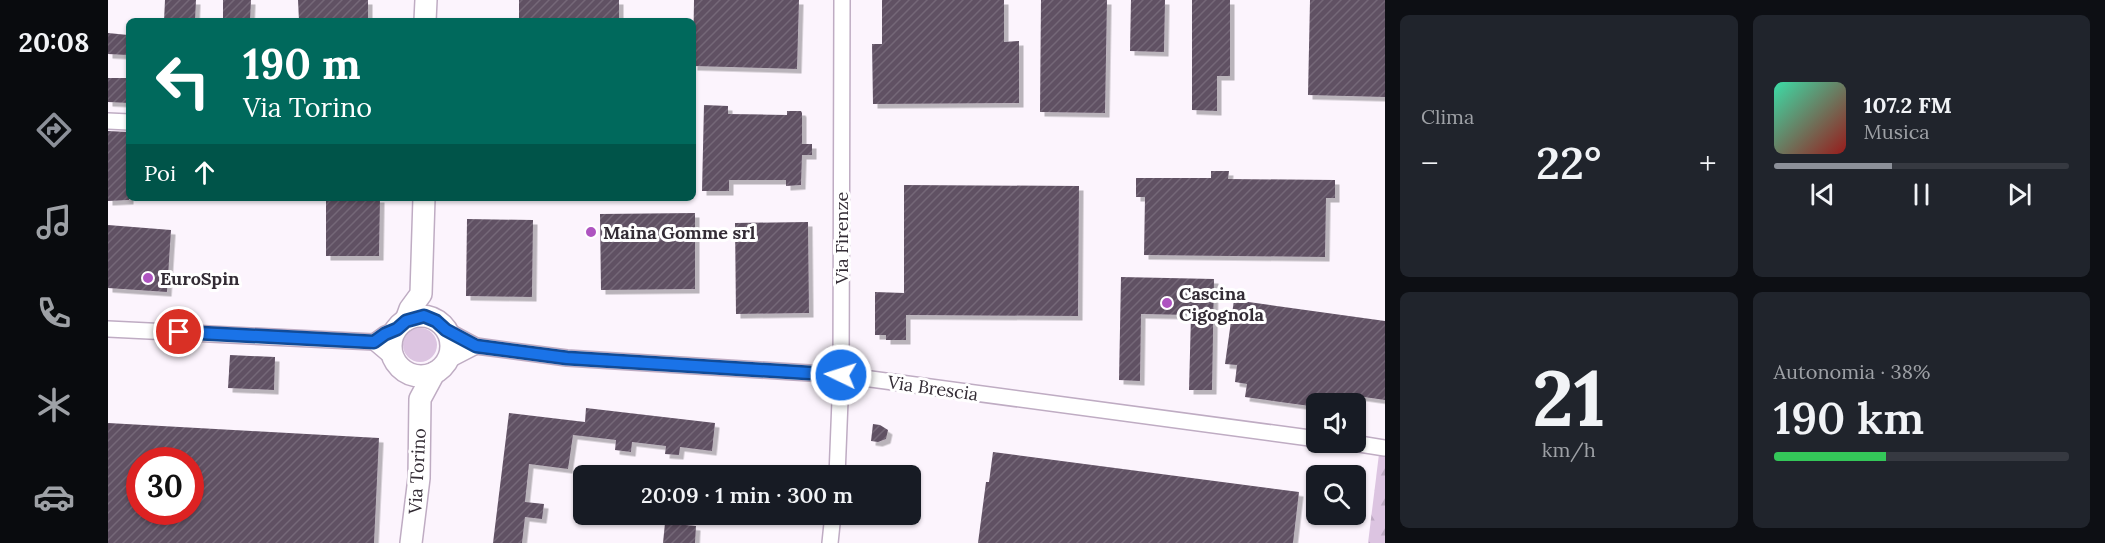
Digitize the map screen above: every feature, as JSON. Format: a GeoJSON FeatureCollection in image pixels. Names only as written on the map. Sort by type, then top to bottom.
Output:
{"type":"FeatureCollection","features":[{"type":"Feature","properties":{"kind":"street"},"geometry":{"type":"LineString","coordinates":[[425,18],[426,0]]}},
{"type":"Feature","properties":{"kind":"street","name":"Via Firenze"},"geometry":{"type":"LineString","coordinates":[[837,465],[841,375],[842,0]]}},
{"type":"Feature","properties":{"kind":"street"},"geometry":{"type":"LineString","coordinates":[[108,121],[126,122]]}},
{"type":"Feature","properties":{"kind":"street"},"geometry":{"type":"LineString","coordinates":[[400,365],[391,347],[410,309],[421,294],[424,201]]}},
{"type":"Feature","properties":{"kind":"street","name":"Via Torino"},"geometry":{"type":"LineString","coordinates":[[420,399],[440,367],[451,343],[421,294]]}},
{"type":"Feature","properties":{"kind":"street"},"geometry":{"type":"LineString","coordinates":[[374,342],[401,325],[424,316],[441,326]]}},
{"type":"Feature","properties":{"kind":"street","name":"Via Brescia"},"geometry":{"type":"LineString","coordinates":[[441,326],[476,346],[567,358],[841,375],[1306,437]]}},
{"type":"Feature","properties":{"kind":"street"},"geometry":{"type":"LineString","coordinates":[[108,329],[374,342],[400,365],[420,376],[476,346]]}},
{"type":"Feature","properties":{"kind":"street","name":"Via Torino"},"geometry":{"type":"LineString","coordinates":[[400,365],[420,399],[419,478],[411,543]]}},
{"type":"Feature","properties":{"kind":"street"},"geometry":{"type":"LineString","coordinates":[[1366,445],[1385,448]]}},
{"type":"Feature","properties":{"kind":"street"},"geometry":{"type":"LineString","coordinates":[[830,543],[832,525]]}},
{"type":"Feature","properties":{"kind":"green space"},"geometry":{"type":"Polygon","coordinates":[[[420,328],[432,333],[437,345],[432,357],[420,362],[408,357],[403,345],[408,333],[420,328]]]}},
{"type":"Feature","properties":{"kind":"green space"},"geometry":{"type":"Polygon","coordinates":[[[1379,454],[1385,455],[1385,543],[1368,543],[1379,454]]]}},
{"type":"Feature","properties":{"kind":"building"},"geometry":{"type":"Polygon","coordinates":[[[165,0],[196,0],[195,18],[164,18],[165,0]]]}},
{"type":"Feature","properties":{"kind":"building"},"geometry":{"type":"Polygon","coordinates":[[[223,0],[251,0],[250,18],[223,18],[223,0]]]}},
{"type":"Feature","properties":{"kind":"building"},"geometry":{"type":"Polygon","coordinates":[[[298,0],[368,0],[368,18],[299,18],[298,0]]]}},
{"type":"Feature","properties":{"kind":"building"},"geometry":{"type":"Polygon","coordinates":[[[519,0],[619,0],[619,18],[519,18],[519,0]]]}},
{"type":"Feature","properties":{"kind":"building"},"geometry":{"type":"Polygon","coordinates":[[[694,0],[799,0],[797,69],[696,66],[696,18],[694,18],[694,0]]]}},
{"type":"Feature","properties":{"kind":"building"},"geometry":{"type":"Polygon","coordinates":[[[882,0],[1004,0],[1004,42],[1019,41],[1019,103],[873,104],[872,44],[882,44],[882,0]]]}},
{"type":"Feature","properties":{"kind":"building"},"geometry":{"type":"Polygon","coordinates":[[[1041,0],[1107,0],[1105,113],[1040,112],[1041,0]]]}},
{"type":"Feature","properties":{"kind":"building"},"geometry":{"type":"Polygon","coordinates":[[[1131,0],[1165,0],[1164,52],[1130,51],[1131,0]]]}},
{"type":"Feature","properties":{"kind":"building"},"geometry":{"type":"Polygon","coordinates":[[[1192,0],[1230,0],[1230,76],[1217,76],[1217,111],[1192,110],[1192,0]]]}},
{"type":"Feature","properties":{"kind":"building"},"geometry":{"type":"Polygon","coordinates":[[[1310,0],[1385,0],[1385,97],[1308,95],[1310,0]]]}},
{"type":"Feature","properties":{"kind":"building"},"geometry":{"type":"Polygon","coordinates":[[[108,33],[126,35],[126,55],[108,54],[108,33]]]}},
{"type":"Feature","properties":{"kind":"building"},"geometry":{"type":"Polygon","coordinates":[[[108,78],[126,78],[126,103],[108,102],[108,78]]]}},
{"type":"Feature","properties":{"kind":"building"},"geometry":{"type":"Polygon","coordinates":[[[704,105],[728,106],[728,114],[787,115],[787,111],[801,111],[802,144],[812,144],[812,155],[802,155],[801,185],[786,186],[786,180],[729,180],[729,191],[702,191],[704,105]]]}},
{"type":"Feature","properties":{"kind":"building"},"geometry":{"type":"Polygon","coordinates":[[[108,131],[126,132],[126,200],[108,201],[108,131]]]}},
{"type":"Feature","properties":{"kind":"building"},"geometry":{"type":"Polygon","coordinates":[[[1211,171],[1229,171],[1228,179],[1335,180],[1335,198],[1326,198],[1325,257],[1144,255],[1145,197],[1136,197],[1136,178],[1211,178],[1211,171]]]}},
{"type":"Feature","properties":{"kind":"building"},"geometry":{"type":"Polygon","coordinates":[[[904,185],[1079,186],[1078,316],[906,315],[906,340],[886,340],[886,335],[875,335],[875,292],[904,293],[904,185]]]}},
{"type":"Feature","properties":{"kind":"building"},"geometry":{"type":"Polygon","coordinates":[[[326,201],[380,201],[379,256],[326,256],[326,201]]]}},
{"type":"Feature","properties":{"kind":"building"},"geometry":{"type":"Polygon","coordinates":[[[695,213],[695,289],[601,290],[600,214],[695,213]]]}},
{"type":"Feature","properties":{"kind":"building"},"geometry":{"type":"Polygon","coordinates":[[[467,219],[533,220],[532,297],[466,296],[467,219]]]}},
{"type":"Feature","properties":{"kind":"building"},"geometry":{"type":"Polygon","coordinates":[[[808,222],[809,313],[736,314],[735,223],[808,222]]]}},
{"type":"Feature","properties":{"kind":"building"},"geometry":{"type":"Polygon","coordinates":[[[108,225],[171,230],[167,292],[108,288],[108,225]]]}},
{"type":"Feature","properties":{"kind":"building"},"geometry":{"type":"Polygon","coordinates":[[[1121,277],[1214,279],[1212,390],[1189,390],[1191,315],[1141,314],[1140,381],[1119,380],[1121,277]]]}},
{"type":"Feature","properties":{"kind":"building"},"geometry":{"type":"Polygon","coordinates":[[[1234,300],[1385,321],[1385,400],[1366,397],[1366,393],[1306,393],[1306,405],[1245,397],[1247,384],[1235,382],[1237,365],[1225,364],[1234,300]]]}},
{"type":"Feature","properties":{"kind":"building"},"geometry":{"type":"Polygon","coordinates":[[[230,355],[275,357],[274,390],[228,388],[230,355]]]}},
{"type":"Feature","properties":{"kind":"building"},"geometry":{"type":"Polygon","coordinates":[[[586,408],[715,423],[712,451],[680,447],[679,455],[665,454],[666,446],[632,442],[631,452],[615,450],[616,440],[573,435],[568,469],[529,464],[525,502],[544,504],[542,519],[525,517],[522,543],[493,543],[509,413],[585,422],[586,408]]]}},
{"type":"Feature","properties":{"kind":"building"},"geometry":{"type":"Polygon","coordinates":[[[108,423],[379,438],[374,543],[108,543],[108,423]]]}},
{"type":"Feature","properties":{"kind":"building"},"geometry":{"type":"Polygon","coordinates":[[[873,424],[888,430],[886,439],[878,442],[871,441],[873,424]]]}},
{"type":"Feature","properties":{"kind":"building"},"geometry":{"type":"Polygon","coordinates":[[[993,452],[1299,492],[1293,543],[978,543],[986,482],[989,482],[993,452]]]}},
{"type":"Feature","properties":{"kind":"building"},"geometry":{"type":"Polygon","coordinates":[[[665,525],[696,526],[695,543],[663,543],[665,525]]]}},
{"type":"Feature","properties":{"kind":"place","name":"Maina Gomme srl"},"geometry":{"type":"Point","coordinates":[591,232]}},
{"type":"Feature","properties":{"kind":"place","name":"EuroSpin"},"geometry":{"type":"Point","coordinates":[148,278]}},
{"type":"Feature","properties":{"kind":"place","name":"Cascina Cigognola"},"geometry":{"type":"Point","coordinates":[1167,303]}},
{"type":"Feature","properties":{"kind":"route"},"geometry":{"type":"LineString","coordinates":[[179,332],[374,342],[411,318],[424,316],[476,346],[567,358],[841,375]]}}]}
